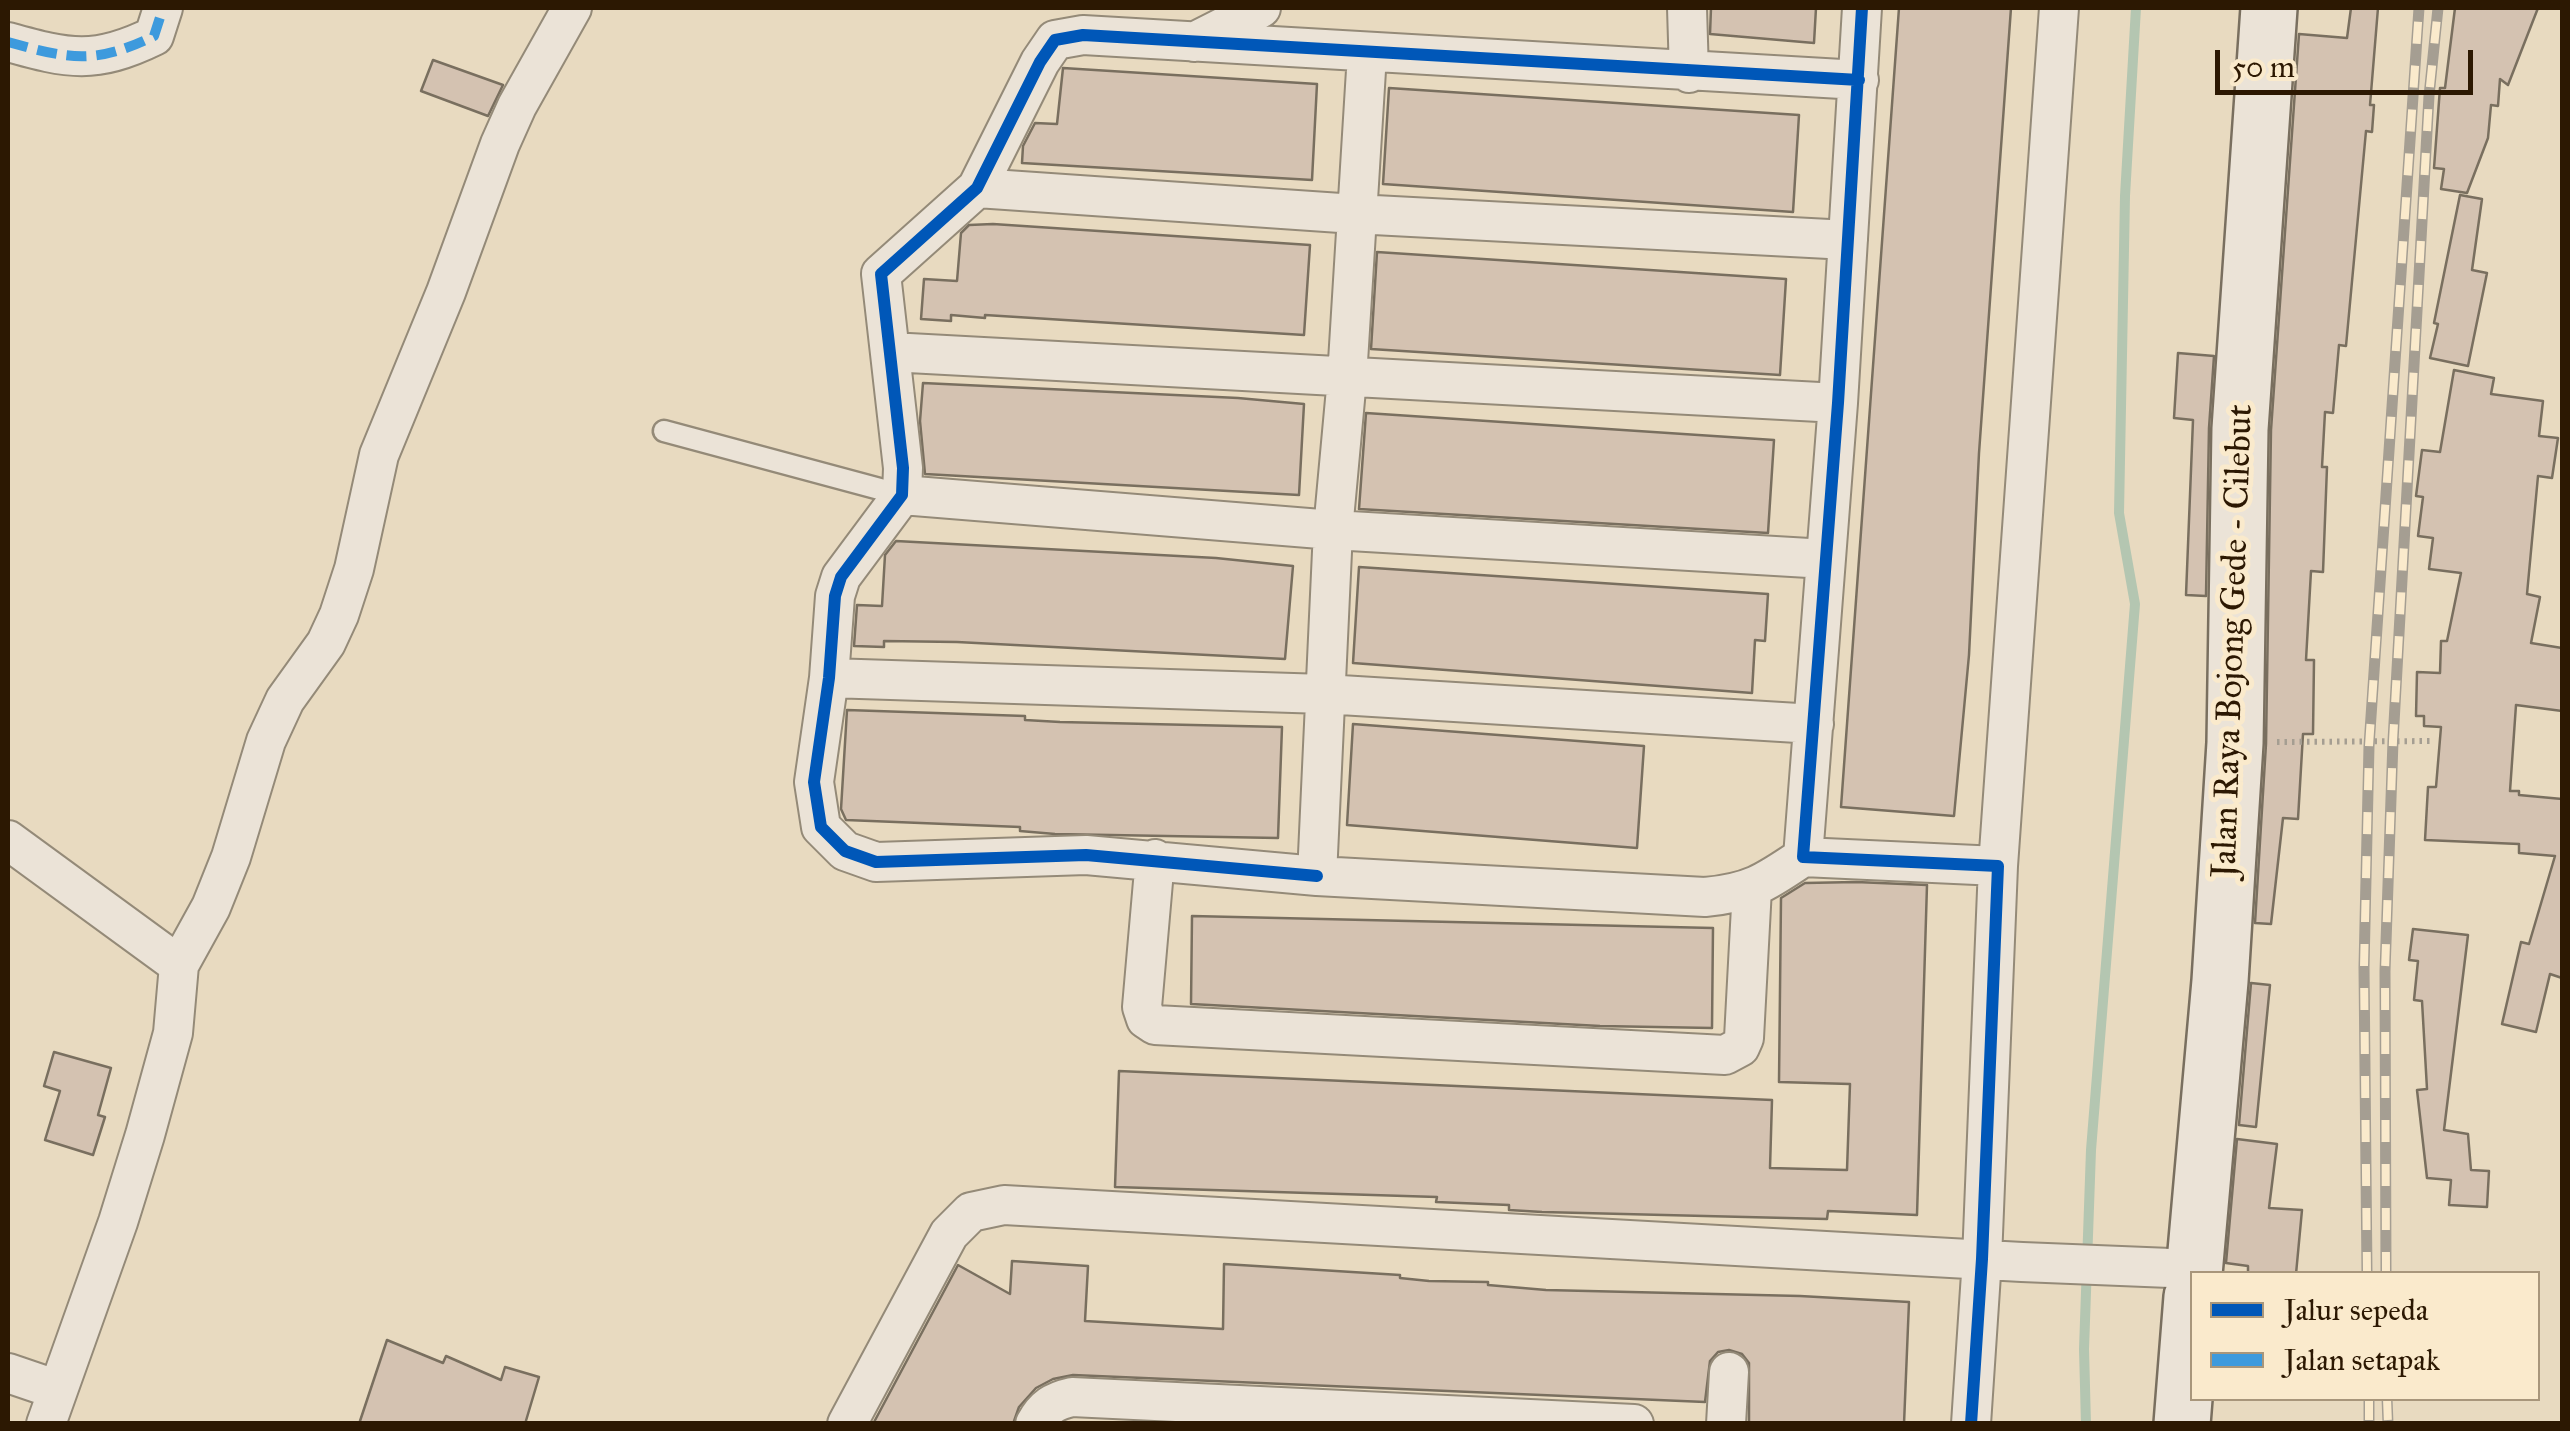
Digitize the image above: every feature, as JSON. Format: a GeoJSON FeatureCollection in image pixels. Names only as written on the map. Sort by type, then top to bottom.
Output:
{"type":"FeatureCollection","features":[{"type":"Feature","properties":{"kind":"main road","name":"Jalan Raya Bojong Gede - Cilebut"},"geometry":{"type":"LineString","coordinates":[[2195,1271],[2220,982],[2235,743],[2240,428],[2269,8]]}},
{"type":"Feature","properties":{"kind":"main road","name":"Jalan Raya Bojong Gede - Cilebut"},"geometry":{"type":"LineString","coordinates":[[2182,1424],[2190,1328]]}},
{"type":"Feature","properties":{"kind":"street"},"geometry":{"type":"LineString","coordinates":[[8,42],[66,58],[105,55],[154,36],[162,8]]}},
{"type":"Feature","properties":{"kind":"street"},"geometry":{"type":"LineString","coordinates":[[8,1373],[50,1406],[83,1323],[145,1135],[173,1034],[179,965],[211,907],[266,740],[286,700],[326,643],[339,614],[354,569],[379,455],[446,292],[500,144],[572,8]]}},
{"type":"Feature","properties":{"kind":"street"},"geometry":{"type":"LineString","coordinates":[[1194,42],[1262,8]]}},
{"type":"Feature","properties":{"kind":"street"},"geometry":{"type":"LineString","coordinates":[[1687,8],[1689,73]]}},
{"type":"Feature","properties":{"kind":"street"},"geometry":{"type":"LineString","coordinates":[[1803,857],[1838,403],[1862,8]]}},
{"type":"Feature","properties":{"kind":"street"},"geometry":{"type":"LineString","coordinates":[[1971,1424],[1982,1259],[1998,866],[2059,8]]}},
{"type":"Feature","properties":{"kind":"street"},"geometry":{"type":"LineString","coordinates":[[1859,80],[1083,36],[1055,40],[1040,62],[977,188],[881,274],[903,468],[902,495],[841,578],[832,622],[829,678],[814,782],[820,828],[845,851],[876,862],[1086,855],[1317,876],[1705,897],[1738,894],[1803,857],[1998,866]]}},
{"type":"Feature","properties":{"kind":"street"},"geometry":{"type":"LineString","coordinates":[[1317,876],[1333,530],[1366,54]]}},
{"type":"Feature","properties":{"kind":"street"},"geometry":{"type":"LineString","coordinates":[[977,188],[1355,214],[1848,240]]}},
{"type":"Feature","properties":{"kind":"street"},"geometry":{"type":"LineString","coordinates":[[890,352],[1838,403]]}},
{"type":"Feature","properties":{"kind":"street"},"geometry":{"type":"LineString","coordinates":[[902,495],[1333,530],[1826,559]]}},
{"type":"Feature","properties":{"kind":"street"},"geometry":{"type":"LineString","coordinates":[[829,678],[1324,694],[1814,724]]}},
{"type":"Feature","properties":{"kind":"street"},"geometry":{"type":"LineString","coordinates":[[8,840],[179,965]]}},
{"type":"Feature","properties":{"kind":"street"},"geometry":{"type":"LineString","coordinates":[[1156,859],[1142,1007],[1146,1018],[1156,1025],[1726,1055],[1740,1047],[1744,1038],[1752,888]]}},
{"type":"Feature","properties":{"kind":"street"},"geometry":{"type":"LineString","coordinates":[[847,1424],[949,1234],[971,1212],[987,1208],[1034,1206],[2114,1266],[2190,1279]]}},
{"type":"Feature","properties":{"kind":"street"},"geometry":{"type":"LineString","coordinates":[[1726,1424],[1729,1372]]}},
{"type":"Feature","properties":{"kind":"street"},"geometry":{"type":"LineString","coordinates":[[1035,1424],[1044,1408],[1072,1398],[1634,1424]]}},
{"type":"Feature","properties":{"kind":"lane"},"geometry":{"type":"LineString","coordinates":[[664,431],[902,495]]}},
{"type":"Feature","properties":{"kind":"path"},"geometry":{"type":"LineString","coordinates":[[2312,742],[2432,740]]}},
{"type":"Feature","properties":{"kind":"building"},"geometry":{"type":"Polygon","coordinates":[[[1711,8],[1816,8],[1814,43],[1710,34],[1711,8]]]}},
{"type":"Feature","properties":{"kind":"building"},"geometry":{"type":"Polygon","coordinates":[[[1899,8],[2011,8],[1979,453],[1969,655],[1954,816],[1841,807],[1899,8]]]}},
{"type":"Feature","properties":{"kind":"building"},"geometry":{"type":"Polygon","coordinates":[[[2351,8],[2378,8],[2370,105],[2374,105],[2372,132],[2366,131],[2346,346],[2339,345],[2333,413],[2325,412],[2323,572],[2311,571],[2306,660],[2314,660],[2313,734],[2303,734],[2298,819],[2283,818],[2271,924],[2255,923],[2266,744],[2271,430],[2299,34],[2347,38],[2351,8]]]}},
{"type":"Feature","properties":{"kind":"building"},"geometry":{"type":"Polygon","coordinates":[[[2455,8],[2538,8],[2508,85],[2500,79],[2498,106],[2491,105],[2488,138],[2467,193],[2441,189],[2444,169],[2434,168],[2440,88],[2445,88],[2455,8]]]}},
{"type":"Feature","properties":{"kind":"building"},"geometry":{"type":"Polygon","coordinates":[[[433,60],[503,85],[488,116],[421,91],[433,60]]]}},
{"type":"Feature","properties":{"kind":"building"},"geometry":{"type":"Polygon","coordinates":[[[1063,68],[1317,84],[1312,180],[1022,163],[1023,146],[1035,123],[1057,124],[1063,68]]]}},
{"type":"Feature","properties":{"kind":"building"},"geometry":{"type":"Polygon","coordinates":[[[1389,88],[1799,115],[1793,212],[1383,184],[1389,88]]]}},
{"type":"Feature","properties":{"kind":"building"},"geometry":{"type":"Polygon","coordinates":[[[2460,195],[2482,199],[2472,270],[2487,273],[2468,366],[2430,358],[2460,195]]]}},
{"type":"Feature","properties":{"kind":"building"},"geometry":{"type":"Polygon","coordinates":[[[969,225],[1310,245],[1304,335],[985,315],[951,315],[951,321],[921,319],[924,279],[957,281],[961,233],[969,225]]]}},
{"type":"Feature","properties":{"kind":"building"},"geometry":{"type":"Polygon","coordinates":[[[1377,252],[1786,279],[1780,375],[1371,349],[1377,252]]]}},
{"type":"Feature","properties":{"kind":"building"},"geometry":{"type":"Polygon","coordinates":[[[2178,353],[2214,356],[2206,596],[2186,595],[2193,420],[2174,418],[2178,353]]]}},
{"type":"Feature","properties":{"kind":"building"},"geometry":{"type":"Polygon","coordinates":[[[2454,370],[2494,378],[2491,394],[2543,401],[2539,436],[2558,438],[2552,478],[2538,476],[2527,594],[2540,597],[2531,643],[2562,648],[2562,711],[2516,705],[2510,791],[2562,799],[2562,978],[2550,974],[2536,1032],[2502,1024],[2521,942],[2529,944],[2555,856],[2519,853],[2519,844],[2425,840],[2428,787],[2436,787],[2441,727],[2424,726],[2424,716],[2416,716],[2417,672],[2440,673],[2441,641],[2447,641],[2461,573],[2429,569],[2433,538],[2418,536],[2423,497],[2416,496],[2422,450],[2440,452],[2454,370]]]}},
{"type":"Feature","properties":{"kind":"building"},"geometry":{"type":"Polygon","coordinates":[[[923,383],[1304,404],[1299,495],[925,474],[920,421],[923,383]]]}},
{"type":"Feature","properties":{"kind":"building"},"geometry":{"type":"Polygon","coordinates":[[[1366,413],[1774,440],[1768,533],[1359,509],[1366,413]]]}},
{"type":"Feature","properties":{"kind":"building"},"geometry":{"type":"Polygon","coordinates":[[[896,541],[1216,558],[1293,566],[1285,659],[957,642],[884,641],[884,647],[854,646],[857,605],[882,606],[885,555],[896,541]]]}},
{"type":"Feature","properties":{"kind":"building"},"geometry":{"type":"Polygon","coordinates":[[[1359,567],[1768,594],[1765,641],[1755,640],[1752,693],[1353,663],[1359,567]]]}},
{"type":"Feature","properties":{"kind":"building"},"geometry":{"type":"Polygon","coordinates":[[[847,710],[1025,716],[1025,720],[1060,722],[1282,727],[1278,838],[1055,834],[1020,831],[1020,827],[846,820],[841,809],[847,710]]]}},
{"type":"Feature","properties":{"kind":"building"},"geometry":{"type":"Polygon","coordinates":[[[1353,724],[1644,746],[1637,848],[1347,825],[1353,724]]]}},
{"type":"Feature","properties":{"kind":"building"},"geometry":{"type":"Polygon","coordinates":[[[1805,883],[1927,885],[1917,1215],[1828,1211],[1827,1219],[1542,1212],[1509,1210],[1509,1205],[1436,1202],[1437,1197],[1115,1187],[1119,1071],[1772,1100],[1770,1168],[1847,1170],[1850,1084],[1779,1082],[1781,898],[1805,883]]]}},
{"type":"Feature","properties":{"kind":"building"},"geometry":{"type":"Polygon","coordinates":[[[1192,916],[1713,928],[1712,1028],[1600,1026],[1191,1004],[1192,916]]]}},
{"type":"Feature","properties":{"kind":"building"},"geometry":{"type":"Polygon","coordinates":[[[2413,929],[2468,935],[2444,1130],[2468,1134],[2471,1170],[2489,1171],[2487,1207],[2449,1205],[2451,1180],[2427,1178],[2417,1090],[2427,1089],[2422,1001],[2414,1000],[2418,961],[2409,960],[2413,929]]]}},
{"type":"Feature","properties":{"kind":"building"},"geometry":{"type":"Polygon","coordinates":[[[2251,983],[2270,985],[2256,1127],[2239,1125],[2251,983]]]}},
{"type":"Feature","properties":{"kind":"building"},"geometry":{"type":"Polygon","coordinates":[[[54,1052],[111,1068],[98,1115],[105,1117],[93,1155],[45,1140],[60,1091],[44,1086],[54,1052]]]}},
{"type":"Feature","properties":{"kind":"building"},"geometry":{"type":"Polygon","coordinates":[[[2237,1139],[2277,1144],[2269,1208],[2302,1210],[2296,1271],[2248,1271],[2248,1266],[2226,1263],[2237,1139]]]}},
{"type":"Feature","properties":{"kind":"building"},"geometry":{"type":"Polygon","coordinates":[[[1012,1261],[1088,1266],[1085,1321],[1223,1329],[1224,1264],[1400,1275],[1429,1281],[1488,1282],[1546,1290],[1909,1302],[1904,1424],[1749,1424],[1749,1363],[1742,1354],[1729,1350],[1718,1352],[1710,1361],[1705,1402],[1073,1375],[1036,1388],[1019,1407],[1013,1424],[873,1424],[958,1265],[1010,1294],[1012,1261]]]}},
{"type":"Feature","properties":{"kind":"building"},"geometry":{"type":"Polygon","coordinates":[[[387,1340],[443,1363],[446,1356],[501,1380],[505,1367],[539,1377],[525,1424],[359,1424],[387,1340]]]}},
{"type":"Feature","properties":{"kind":"waterway"},"geometry":{"type":"LineString","coordinates":[[2086,1424],[2084,1349],[2091,1150],[2135,604],[2119,513],[2125,196],[2136,8]]}},
{"type":"Feature","properties":{"kind":"railway"},"geometry":{"type":"LineString","coordinates":[[2367,1271],[2364,967],[2369,746],[2419,8]]}},
{"type":"Feature","properties":{"kind":"railway"},"geometry":{"type":"LineString","coordinates":[[2386,1271],[2385,971],[2393,741],[2429,96],[2438,8]]}},
{"type":"Feature","properties":{"kind":"railway"},"geometry":{"type":"LineString","coordinates":[[2369,1401],[2369,1424]]}},
{"type":"Feature","properties":{"kind":"railway"},"geometry":{"type":"LineString","coordinates":[[2387,1401],[2388,1424]]}},
{"type":"Feature","properties":{"kind":"marked path"},"geometry":{"type":"LineString","coordinates":[[8,42],[65,55],[115,52],[154,36],[163,8]]}},
{"type":"Feature","properties":{"kind":"cycle path"},"geometry":{"type":"LineString","coordinates":[[1862,8],[1838,403],[1803,857],[1998,866],[1982,1259],[1971,1424]]}},
{"type":"Feature","properties":{"kind":"cycle path"},"geometry":{"type":"LineString","coordinates":[[1317,876],[1086,855],[876,862],[845,851],[821,827],[814,782],[829,678],[835,596],[841,577],[902,495],[903,468],[881,274],[977,188],[1040,62],[1055,40],[1083,35],[1859,80]]}}]}
